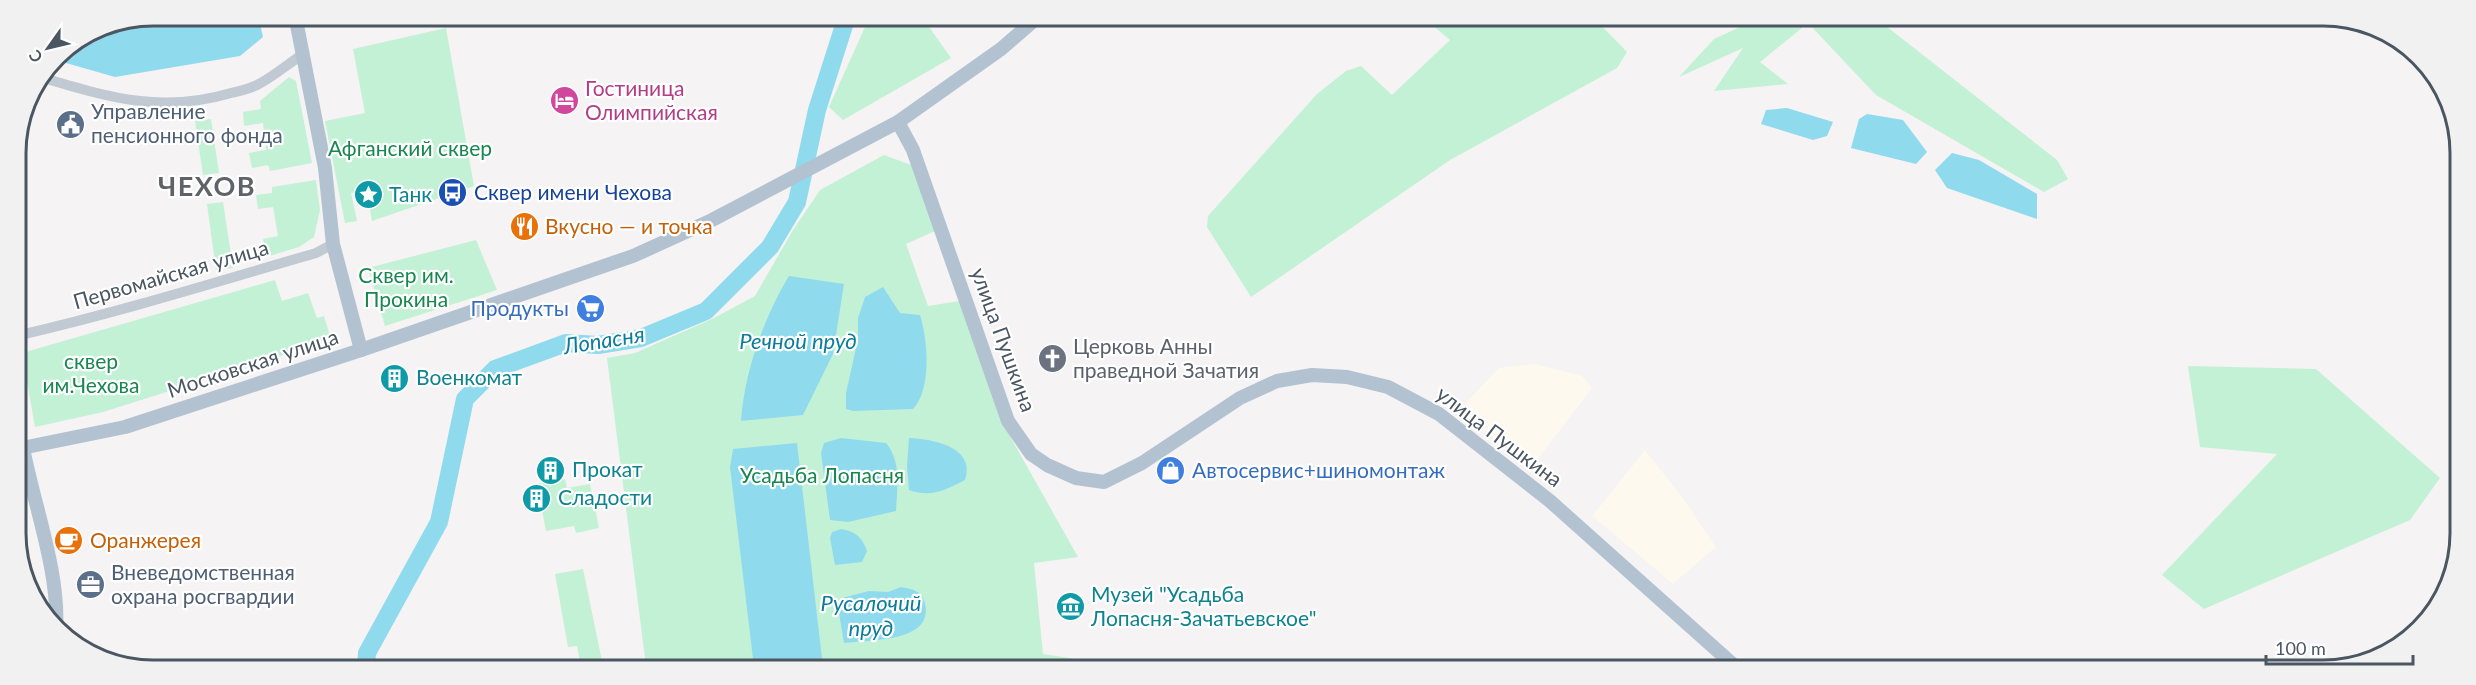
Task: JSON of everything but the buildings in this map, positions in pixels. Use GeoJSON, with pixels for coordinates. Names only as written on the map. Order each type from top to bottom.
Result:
{"type":"FeatureCollection","features":[{"type":"Feature","properties":{"kind":"main road"},"geometry":{"type":"LineString","coordinates":[[297,26],[325,168],[333,244],[361,350]]}},
{"type":"Feature","properties":{"kind":"main road","name":"Московская улица"},"geometry":{"type":"LineString","coordinates":[[26,447],[125,427],[361,350],[621,260],[712,220],[898,122],[1001,49],[1028,26]]}},
{"type":"Feature","properties":{"kind":"main road","name":"улица Пушкина"},"geometry":{"type":"LineString","coordinates":[[898,122],[913,150],[1008,421],[1031,454],[1047,465],[1076,478],[1104,482],[1142,463],[1240,398],[1277,381],[1312,375],[1347,377],[1388,387],[1439,414],[1550,501],[1727,659]]}},
{"type":"Feature","properties":{"kind":"main road"},"geometry":{"type":"LineString","coordinates":[[26,472],[51,571],[57,616]]}},
{"type":"Feature","properties":{"kind":"street"},"geometry":{"type":"LineString","coordinates":[[49,80],[90,92],[150,104],[190,102],[256,86],[303,54]]}},
{"type":"Feature","properties":{"kind":"street","name":"Первомайская улица"},"geometry":{"type":"LineString","coordinates":[[26,334],[85,320],[188,291],[316,253],[333,244]]}},
{"type":"Feature","properties":{"kind":"shaded area"},"geometry":{"type":"Polygon","coordinates":[[[1536,364],[1582,376],[1592,388],[1531,468],[1459,410],[1499,368],[1536,364]]]}},
{"type":"Feature","properties":{"kind":"shaded area"},"geometry":{"type":"Polygon","coordinates":[[[1645,450],[1683,498],[1716,547],[1673,584],[1592,516],[1645,450]]]}},
{"type":"Feature","properties":{"kind":"green space"},"geometry":{"type":"Polygon","coordinates":[[[865,26],[928,26],[951,58],[843,120],[829,107],[865,26]]]}},
{"type":"Feature","properties":{"kind":"green space"},"geometry":{"type":"Polygon","coordinates":[[[1433,26],[1602,26],[1627,52],[1617,68],[1450,160],[1251,297],[1207,227],[1208,216],[1317,94],[1346,71],[1361,66],[1392,95],[1450,40],[1433,26]]]}},
{"type":"Feature","properties":{"kind":"green space"},"geometry":{"type":"Polygon","coordinates":[[[1742,26],[1804,26],[1760,62],[1788,84],[1714,91],[1743,48],[1679,77],[1714,39],[1742,26]]]}},
{"type":"Feature","properties":{"kind":"green space"},"geometry":{"type":"Polygon","coordinates":[[[1811,26],[1886,26],[2057,160],[2068,179],[2044,192],[1876,95],[1811,26]]]}},
{"type":"Feature","properties":{"kind":"green space","name":"Афганский сквер"},"geometry":{"type":"Polygon","coordinates":[[[446,28],[474,186],[372,221],[367,191],[351,193],[357,221],[345,223],[325,121],[365,113],[353,49],[446,28]]]}},
{"type":"Feature","properties":{"kind":"green space"},"geometry":{"type":"Polygon","coordinates":[[[289,77],[296,81],[312,163],[270,171],[268,165],[252,168],[249,153],[266,150],[263,123],[244,126],[243,112],[261,109],[260,101],[289,77]]]}},
{"type":"Feature","properties":{"kind":"green space"},"geometry":{"type":"Polygon","coordinates":[[[211,119],[219,173],[203,175],[195,121],[211,119]]]}},
{"type":"Feature","properties":{"kind":"green space","name":"Усадьба Лопасня"},"geometry":{"type":"Polygon","coordinates":[[[884,155],[911,165],[935,231],[906,244],[928,306],[960,301],[1011,438],[1078,557],[1034,563],[1043,654],[1080,660],[645,660],[607,358],[635,353],[714,318],[755,296],[793,230],[820,190],[884,155]]]}},
{"type":"Feature","properties":{"kind":"green space"},"geometry":{"type":"Polygon","coordinates":[[[316,180],[320,210],[314,237],[299,247],[266,257],[263,239],[278,236],[273,207],[258,209],[256,195],[272,193],[272,187],[316,180]]]}},
{"type":"Feature","properties":{"kind":"green space"},"geometry":{"type":"Polygon","coordinates":[[[223,202],[233,268],[216,270],[207,204],[223,202]]]}},
{"type":"Feature","properties":{"kind":"green space","name":"Сквер им. Прокина"},"geometry":{"type":"Polygon","coordinates":[[[476,240],[497,290],[385,326],[368,268],[476,240]]]}},
{"type":"Feature","properties":{"kind":"green space","name":"сквер им.Чехова"},"geometry":{"type":"Polygon","coordinates":[[[275,280],[282,301],[308,293],[317,318],[324,316],[331,340],[103,412],[35,427],[26,376],[26,352],[275,280]]]}},
{"type":"Feature","properties":{"kind":"green space"},"geometry":{"type":"Polygon","coordinates":[[[2188,366],[2316,369],[2440,478],[2410,520],[2204,609],[2162,575],[2277,454],[2200,447],[2188,366]]]}},
{"type":"Feature","properties":{"kind":"green space"},"geometry":{"type":"Polygon","coordinates":[[[565,479],[567,488],[590,484],[599,528],[576,533],[574,526],[546,531],[537,484],[565,479]]]}},
{"type":"Feature","properties":{"kind":"green space"},"geometry":{"type":"Polygon","coordinates":[[[583,569],[602,660],[580,660],[577,646],[568,647],[555,574],[583,569]]]}},
{"type":"Feature","properties":{"kind":"water"},"geometry":{"type":"Polygon","coordinates":[[[152,26],[260,26],[263,37],[240,56],[115,77],[78,66],[78,50],[89,42],[119,30],[152,26]]]}},
{"type":"Feature","properties":{"kind":"water"},"geometry":{"type":"Polygon","coordinates":[[[1787,108],[1833,122],[1827,136],[1813,140],[1761,124],[1766,110],[1787,108]]]}},
{"type":"Feature","properties":{"kind":"water"},"geometry":{"type":"Polygon","coordinates":[[[1867,114],[1903,120],[1927,152],[1916,164],[1851,148],[1859,119],[1867,114]]]}},
{"type":"Feature","properties":{"kind":"water"},"geometry":{"type":"Polygon","coordinates":[[[1952,153],[1979,160],[2037,194],[2037,219],[1947,188],[1935,170],[1952,153]]]}},
{"type":"Feature","properties":{"kind":"water","name":"Речной пруд"},"geometry":{"type":"Polygon","coordinates":[[[789,276],[844,284],[833,354],[803,415],[741,421],[746,384],[757,346],[771,309],[789,276]]]}},
{"type":"Feature","properties":{"kind":"water"},"geometry":{"type":"Polygon","coordinates":[[[883,287],[900,313],[920,315],[927,364],[923,390],[913,409],[853,411],[846,409],[846,393],[858,339],[858,318],[865,297],[883,287]]]}},
{"type":"Feature","properties":{"kind":"water"},"geometry":{"type":"Polygon","coordinates":[[[841,438],[886,443],[891,450],[896,467],[896,511],[848,522],[830,520],[821,453],[824,443],[841,438]]]}},
{"type":"Feature","properties":{"kind":"water"},"geometry":{"type":"Polygon","coordinates":[[[909,438],[940,443],[958,452],[967,469],[965,480],[944,490],[931,493],[909,490],[907,466],[909,438]]]}},
{"type":"Feature","properties":{"kind":"water"},"geometry":{"type":"Polygon","coordinates":[[[797,443],[822,660],[753,660],[730,467],[733,449],[797,443]]]}},
{"type":"Feature","properties":{"kind":"water"},"geometry":{"type":"Polygon","coordinates":[[[841,529],[854,533],[863,542],[867,551],[862,562],[835,565],[830,538],[832,532],[841,529]]]}},
{"type":"Feature","properties":{"kind":"water","name":"Русалочий пруд"},"geometry":{"type":"Polygon","coordinates":[[[901,587],[916,591],[924,600],[925,616],[920,626],[898,637],[844,643],[839,613],[842,598],[869,591],[888,592],[901,587]]]}},
{"type":"Feature","properties":{"kind":"waterway","name":"Лопасня"},"geometry":{"type":"LineString","coordinates":[[366,660],[367,653],[439,522],[465,399],[495,369],[566,343],[598,345],[641,338],[706,311],[770,247],[797,202],[817,110],[844,26]]}},
{"type":"Feature","properties":{"kind":"place","name":"Гостиница Олимпийская"},"geometry":{"type":"Point","coordinates":[564,101]}},
{"type":"Feature","properties":{"kind":"place","name":"Управление пенсионного фонда"},"geometry":{"type":"Point","coordinates":[70,124]}},
{"type":"Feature","properties":{"kind":"place","name":"Сквер имени Чехова"},"geometry":{"type":"Point","coordinates":[453,193]}},
{"type":"Feature","properties":{"kind":"place","name":"Танк"},"geometry":{"type":"Point","coordinates":[368,195]}},
{"type":"Feature","properties":{"kind":"place","name":"Вкусно — и точка"},"geometry":{"type":"Point","coordinates":[524,227]}},
{"type":"Feature","properties":{"kind":"place","name":"Продукты"},"geometry":{"type":"Point","coordinates":[590,309]}},
{"type":"Feature","properties":{"kind":"place","name":"Церковь Анны праведной Зачатия"},"geometry":{"type":"Point","coordinates":[1052,359]}},
{"type":"Feature","properties":{"kind":"place","name":"Военкомат"},"geometry":{"type":"Point","coordinates":[395,378]}},
{"type":"Feature","properties":{"kind":"place","name":"Прокат"},"geometry":{"type":"Point","coordinates":[551,470]}},
{"type":"Feature","properties":{"kind":"place","name":"Автосервис+шиномонтаж"},"geometry":{"type":"Point","coordinates":[1171,471]}},
{"type":"Feature","properties":{"kind":"place","name":"Сладости"},"geometry":{"type":"Point","coordinates":[537,498]}},
{"type":"Feature","properties":{"kind":"place","name":"Оранжерея"},"geometry":{"type":"Point","coordinates":[69,541]}},
{"type":"Feature","properties":{"kind":"place","name":"Вневедомственная охрана росгвардии"},"geometry":{"type":"Point","coordinates":[90,585]}},
{"type":"Feature","properties":{"kind":"place","name":"Музей \"Усадьба Лопасня-Зачатьевское\""},"geometry":{"type":"Point","coordinates":[1070,607]}},
{"type":"Feature","properties":{"kind":"district","name":"ЧЕХОВ"},"geometry":{"type":"Point","coordinates":[207,187]}}]}
